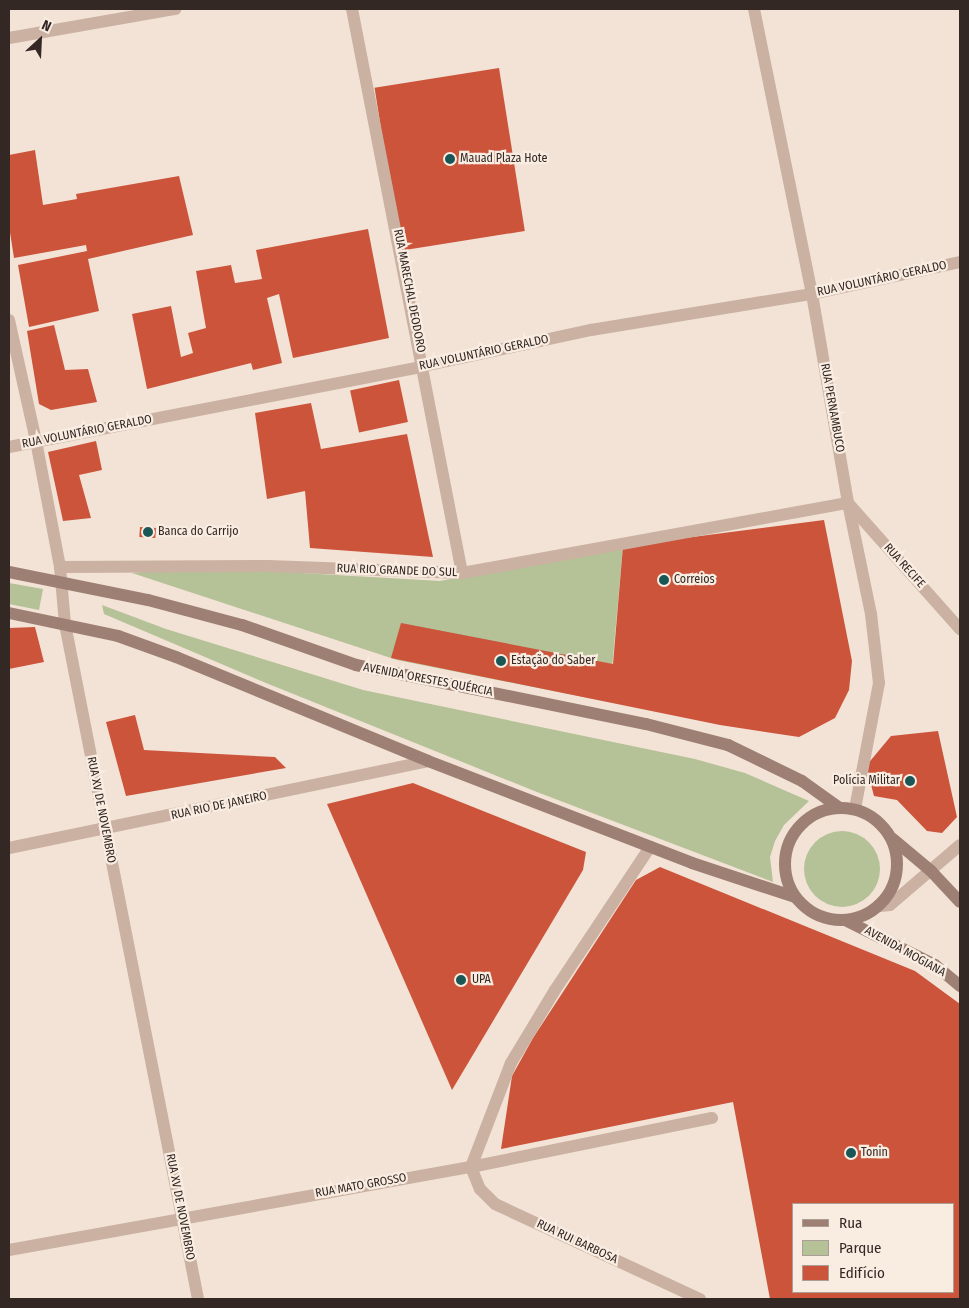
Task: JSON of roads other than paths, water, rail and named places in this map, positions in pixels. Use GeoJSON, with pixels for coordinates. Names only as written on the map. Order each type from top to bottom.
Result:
{"type":"FeatureCollection","features":[{"type":"Feature","properties":{"kind":"main road","name":"AVENIDA ORESTES QUÉRCIA"},"geometry":{"type":"LineString","coordinates":[[9,572],[148,600],[242,625],[356,665],[646,724],[728,745],[802,781],[838,807]]}},
{"type":"Feature","properties":{"kind":"main road"},"geometry":{"type":"LineString","coordinates":[[9,613],[118,636],[176,657],[428,761],[650,847],[795,897],[818,915],[847,921],[864,916],[880,906],[891,892],[898,874],[898,856],[892,839]]}},
{"type":"Feature","properties":{"kind":"main road"},"geometry":{"type":"LineString","coordinates":[[795,897],[784,864],[794,832],[806,819],[821,811],[838,807],[855,809],[870,815],[892,839],[931,871],[960,902]]}},
{"type":"Feature","properties":{"kind":"main road","name":"AVENIDA MOGIANA"},"geometry":{"type":"LineString","coordinates":[[847,921],[935,966],[960,986]]}},
{"type":"Feature","properties":{"kind":"street"},"geometry":{"type":"LineString","coordinates":[[9,38],[176,9]]}},
{"type":"Feature","properties":{"kind":"street","name":"RUA MARECHAL DEODORO"},"geometry":{"type":"LineString","coordinates":[[352,9],[424,366],[462,573]]}},
{"type":"Feature","properties":{"kind":"street","name":"RUA PERNAMBUCO"},"geometry":{"type":"LineString","coordinates":[[754,9],[812,294],[848,503],[871,614],[879,683],[855,809]]}},
{"type":"Feature","properties":{"kind":"street","name":"RUA VOLUNTÁRIO GERALDO"},"geometry":{"type":"LineString","coordinates":[[9,447],[424,366],[591,330],[812,294],[960,262]]}},
{"type":"Feature","properties":{"kind":"street","name":"RUA XV DE NOVEMBRO"},"geometry":{"type":"LineString","coordinates":[[9,320],[36,442],[60,567],[65,624],[198,1299]]}},
{"type":"Feature","properties":{"kind":"street","name":"RUA RIO GRANDE DO SUL"},"geometry":{"type":"LineString","coordinates":[[60,567],[268,566],[462,573],[848,503]]}},
{"type":"Feature","properties":{"kind":"street","name":"RUA RECIFE"},"geometry":{"type":"LineString","coordinates":[[848,503],[960,629]]}},
{"type":"Feature","properties":{"kind":"street","name":"RUA RIO DE JANEIRO"},"geometry":{"type":"LineString","coordinates":[[9,848],[105,830],[428,761]]}},
{"type":"Feature","properties":{"kind":"street"},"geometry":{"type":"LineString","coordinates":[[880,906],[890,905],[960,845]]}},
{"type":"Feature","properties":{"kind":"street"},"geometry":{"type":"LineString","coordinates":[[471,1168],[511,1063],[555,990],[650,847]]}},
{"type":"Feature","properties":{"kind":"street","name":"RUA MATO GROSSO"},"geometry":{"type":"LineString","coordinates":[[9,1250],[182,1216],[471,1168],[712,1118]]}},
{"type":"Feature","properties":{"kind":"street","name":"RUA RUI BARBOSA"},"geometry":{"type":"LineString","coordinates":[[471,1168],[480,1189],[496,1204],[700,1299]]}},
{"type":"Feature","properties":{"kind":"place","name":"Mauad Plaza Hote"},"geometry":{"type":"Point","coordinates":[450,159]}},
{"type":"Feature","properties":{"kind":"place","name":"Banca do Carrijo"},"geometry":{"type":"Point","coordinates":[148,532]}},
{"type":"Feature","properties":{"kind":"place","name":"Correios"},"geometry":{"type":"Point","coordinates":[664,580]}},
{"type":"Feature","properties":{"kind":"place","name":"Estação do Saber"},"geometry":{"type":"Point","coordinates":[501,661]}},
{"type":"Feature","properties":{"kind":"place","name":"Polícia Militar"},"geometry":{"type":"Point","coordinates":[910,781]}},
{"type":"Feature","properties":{"kind":"place","name":"UPA"},"geometry":{"type":"Point","coordinates":[461,980]}},
{"type":"Feature","properties":{"kind":"place","name":"Tonin"},"geometry":{"type":"Point","coordinates":[851,1153]}}]}
